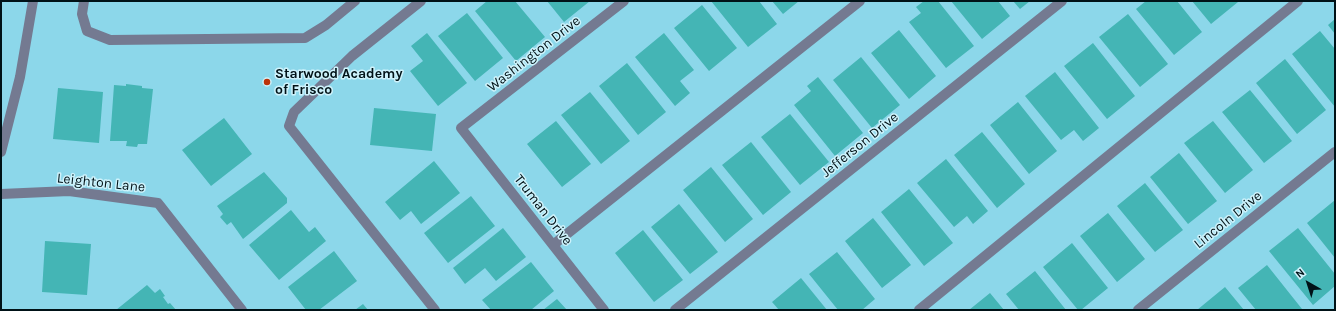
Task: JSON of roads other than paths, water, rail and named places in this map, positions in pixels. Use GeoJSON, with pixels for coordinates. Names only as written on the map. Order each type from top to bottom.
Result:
{"type":"FeatureCollection","features":[{"type":"Feature","properties":{"kind":"street"},"geometry":{"type":"LineString","coordinates":[[1,152],[20,76],[33,1]]}},
{"type":"Feature","properties":{"kind":"street"},"geometry":{"type":"LineString","coordinates":[[84,1],[82,14],[87,31],[110,40],[118,40],[305,38],[326,25],[355,1]]}},
{"type":"Feature","properties":{"kind":"street"},"geometry":{"type":"LineString","coordinates":[[421,1],[352,56],[294,112],[290,126],[435,310]]}},
{"type":"Feature","properties":{"kind":"street","name":"Washington Drive"},"geometry":{"type":"LineString","coordinates":[[461,128],[624,1]]}},
{"type":"Feature","properties":{"kind":"street"},"geometry":{"type":"LineString","coordinates":[[553,245],[860,1]]}},
{"type":"Feature","properties":{"kind":"street","name":"Jefferson Drive"},"geometry":{"type":"LineString","coordinates":[[675,310],[1062,1]]}},
{"type":"Feature","properties":{"kind":"street"},"geometry":{"type":"LineString","coordinates":[[919,310],[1298,1]]}},
{"type":"Feature","properties":{"kind":"street","name":"Truman Drive"},"geometry":{"type":"LineString","coordinates":[[461,128],[604,310]]}},
{"type":"Feature","properties":{"kind":"street","name":"Lincoln Drive"},"geometry":{"type":"LineString","coordinates":[[1138,310],[1335,152]]}},
{"type":"Feature","properties":{"kind":"street","name":"Leighton Lane"},"geometry":{"type":"LineString","coordinates":[[1,194],[69,191],[158,203],[242,310]]}},
{"type":"Feature","properties":{"kind":"place","name":"Starwood Academy of Frisco"},"geometry":{"type":"Point","coordinates":[267,82]}}]}
